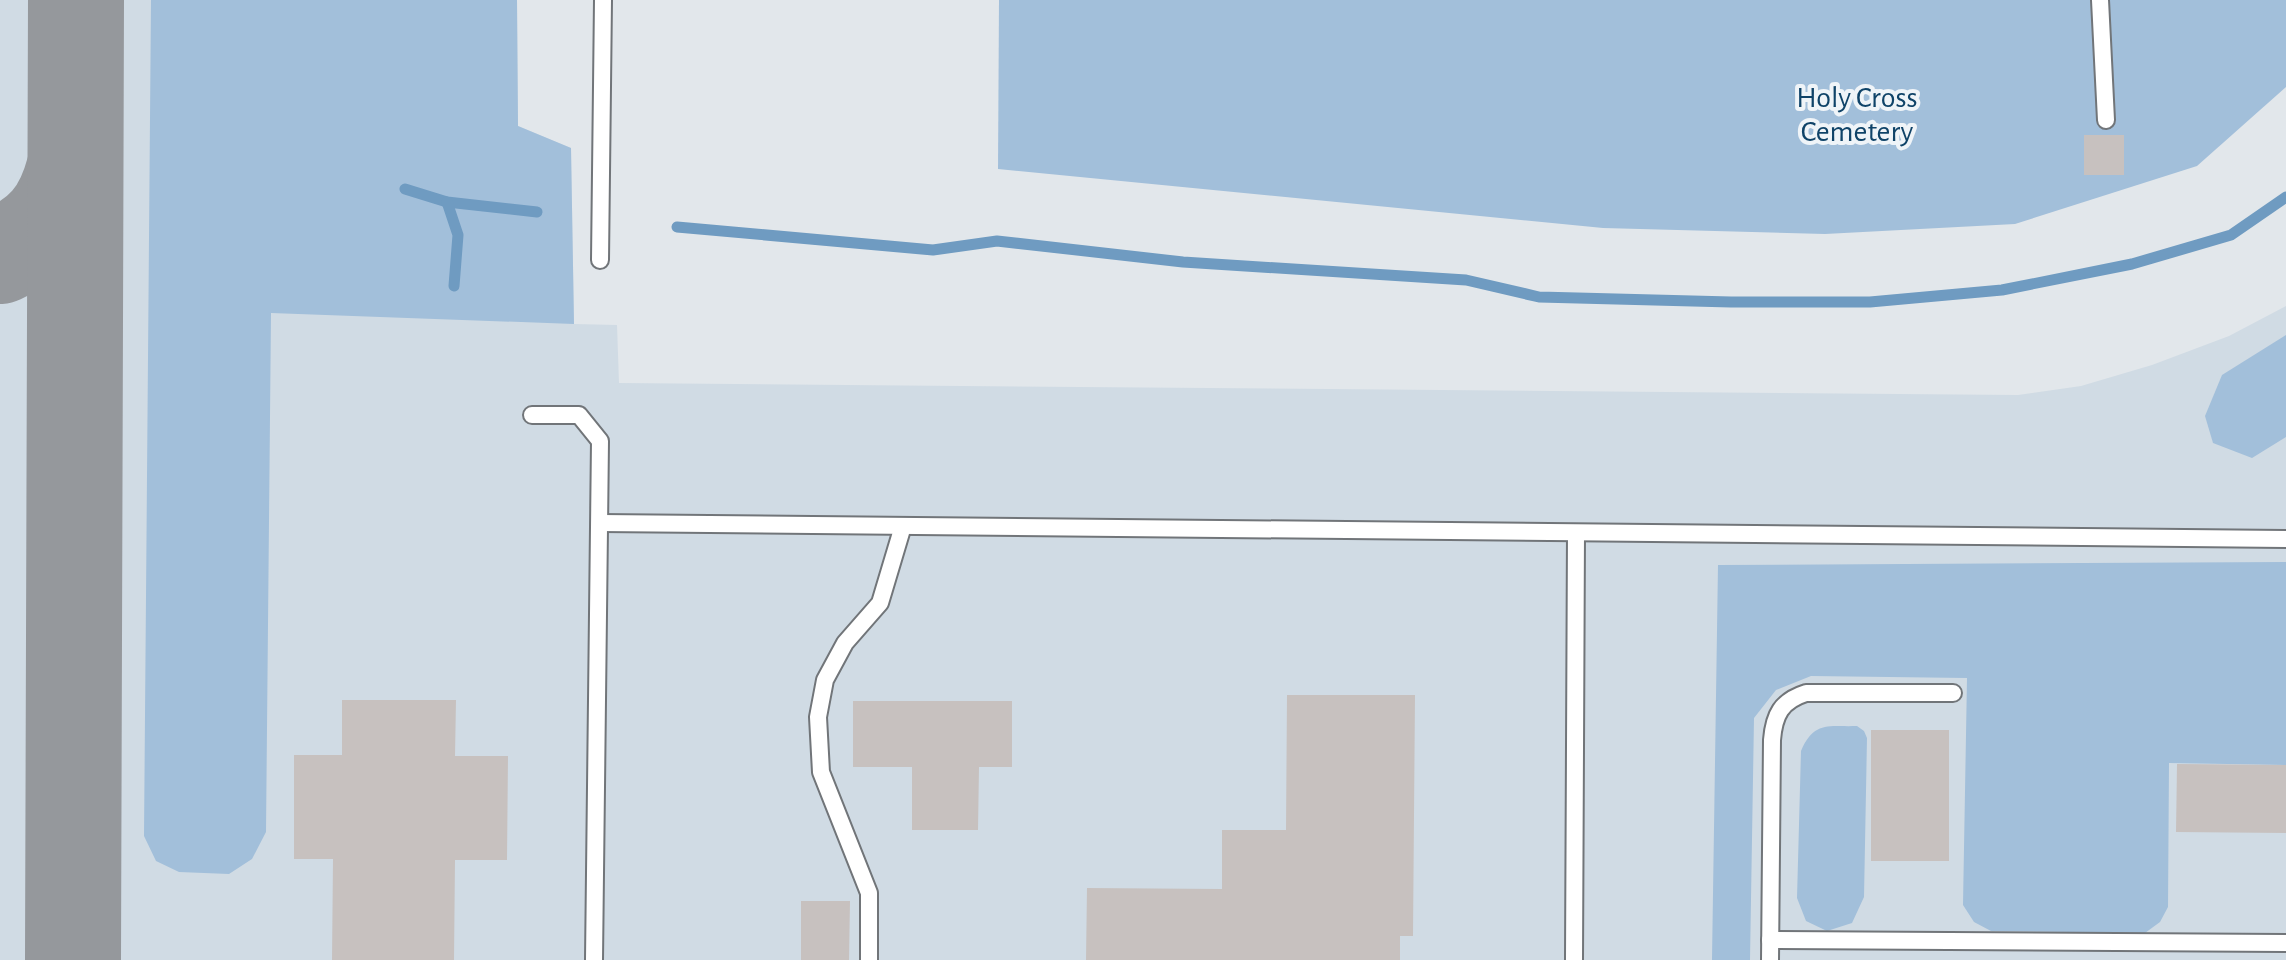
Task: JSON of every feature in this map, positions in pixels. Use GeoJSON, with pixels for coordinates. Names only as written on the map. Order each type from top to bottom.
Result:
{"type":"FeatureCollection","features":[{"type":"Feature","properties":{"kind":"lane"},"geometry":{"type":"LineString","coordinates":[[600,260],[603,0]]}},
{"type":"Feature","properties":{"kind":"lane"},"geometry":{"type":"LineString","coordinates":[[2100,0],[2106,120]]}},
{"type":"Feature","properties":{"kind":"lane"},"geometry":{"type":"LineString","coordinates":[[532,415],[579,415],[600,441],[594,960]]}},
{"type":"Feature","properties":{"kind":"lane"},"geometry":{"type":"LineString","coordinates":[[600,523],[2286,539]]}},
{"type":"Feature","properties":{"kind":"lane"},"geometry":{"type":"LineString","coordinates":[[869,960],[869,893],[821,772],[818,717],[825,680],[845,643],[880,603],[903,526]]}},
{"type":"Feature","properties":{"kind":"lane"},"geometry":{"type":"LineString","coordinates":[[1574,960],[1576,533]]}},
{"type":"Feature","properties":{"kind":"lane"},"geometry":{"type":"LineString","coordinates":[[1770,960],[1772,740],[1773,721],[1780,708],[1793,697],[1806,693],[1953,693]]}},
{"type":"Feature","properties":{"kind":"lane"},"geometry":{"type":"LineString","coordinates":[[1770,940],[2286,943]]}},
{"type":"Feature","properties":{"kind":"shaded area"},"geometry":{"type":"Polygon","coordinates":[[[0,0],[517,0],[518,126],[571,148],[574,324],[617,325],[619,383],[2018,395],[2081,386],[2152,365],[2229,336],[2286,306],[2286,960],[0,960],[0,0]]]}},
{"type":"Feature","properties":{"kind":"green space"},"geometry":{"type":"Polygon","coordinates":[[[151,0],[517,0],[518,126],[571,148],[574,324],[271,313],[266,832],[252,859],[229,874],[179,872],[156,861],[144,836],[151,0]]]}},
{"type":"Feature","properties":{"kind":"green space","name":"Holy Cross Cemetery"},"geometry":{"type":"Polygon","coordinates":[[[999,0],[2286,0],[2286,87],[2197,166],[2015,224],[1825,234],[1603,228],[998,169],[999,0]]]}},
{"type":"Feature","properties":{"kind":"green space"},"geometry":{"type":"Polygon","coordinates":[[[2286,335],[2286,437],[2252,458],[2213,443],[2205,416],[2222,375],[2286,335]]]}},
{"type":"Feature","properties":{"kind":"green space"},"geometry":{"type":"Polygon","coordinates":[[[2286,562],[2286,765],[2169,763],[2168,907],[2160,922],[2145,933],[1991,931],[1974,922],[1963,905],[1967,678],[1811,676],[1776,690],[1754,718],[1750,960],[1712,960],[1718,565],[2286,562]]]}},
{"type":"Feature","properties":{"kind":"green space"},"geometry":{"type":"Polygon","coordinates":[[[1830,726],[1857,726],[1867,738],[1864,897],[1852,923],[1827,931],[1806,921],[1797,898],[1801,751],[1817,730],[1830,726]]]}},
{"type":"Feature","properties":{"kind":"building"},"geometry":{"type":"Polygon","coordinates":[[[2084,135],[2124,135],[2124,175],[2084,175],[2084,135]]]}},
{"type":"Feature","properties":{"kind":"building"},"geometry":{"type":"Polygon","coordinates":[[[1287,695],[1415,695],[1413,936],[1400,936],[1400,960],[1086,960],[1087,888],[1222,889],[1222,830],[1286,830],[1287,695]]]}},
{"type":"Feature","properties":{"kind":"building"},"geometry":{"type":"Polygon","coordinates":[[[342,700],[456,700],[455,756],[508,756],[507,860],[455,860],[454,960],[332,960],[333,859],[294,859],[294,755],[342,755],[342,700]]]}},
{"type":"Feature","properties":{"kind":"building"},"geometry":{"type":"Polygon","coordinates":[[[853,701],[1012,701],[1012,767],[979,767],[978,830],[912,830],[912,767],[853,767],[853,701]]]}},
{"type":"Feature","properties":{"kind":"building"},"geometry":{"type":"Polygon","coordinates":[[[1871,730],[1949,730],[1949,861],[1871,861],[1871,730]]]}},
{"type":"Feature","properties":{"kind":"building"},"geometry":{"type":"Polygon","coordinates":[[[2177,764],[2286,765],[2286,833],[2176,832],[2177,764]]]}},
{"type":"Feature","properties":{"kind":"building"},"geometry":{"type":"Polygon","coordinates":[[[801,901],[850,901],[849,960],[801,960],[801,901]]]}},
{"type":"Feature","properties":{"kind":"waterway"},"geometry":{"type":"LineString","coordinates":[[405,189],[447,202],[537,212]]}},
{"type":"Feature","properties":{"kind":"waterway"},"geometry":{"type":"LineString","coordinates":[[677,227],[933,250],[997,241],[1183,262],[1466,280],[1539,297],[1870,302],[2002,290],[2132,264],[2231,235],[2286,197]]}},
{"type":"Feature","properties":{"kind":"waterway"},"geometry":{"type":"LineString","coordinates":[[447,202],[458,235],[454,286]]}},
{"type":"Feature","properties":{"kind":"taxiway"},"geometry":{"type":"LineString","coordinates":[[73,960],[76,0]]}},
{"type":"Feature","properties":{"kind":"taxiway"},"geometry":{"type":"LineString","coordinates":[[0,256],[28,240],[48,222],[63,200],[74,170]]}}]}
